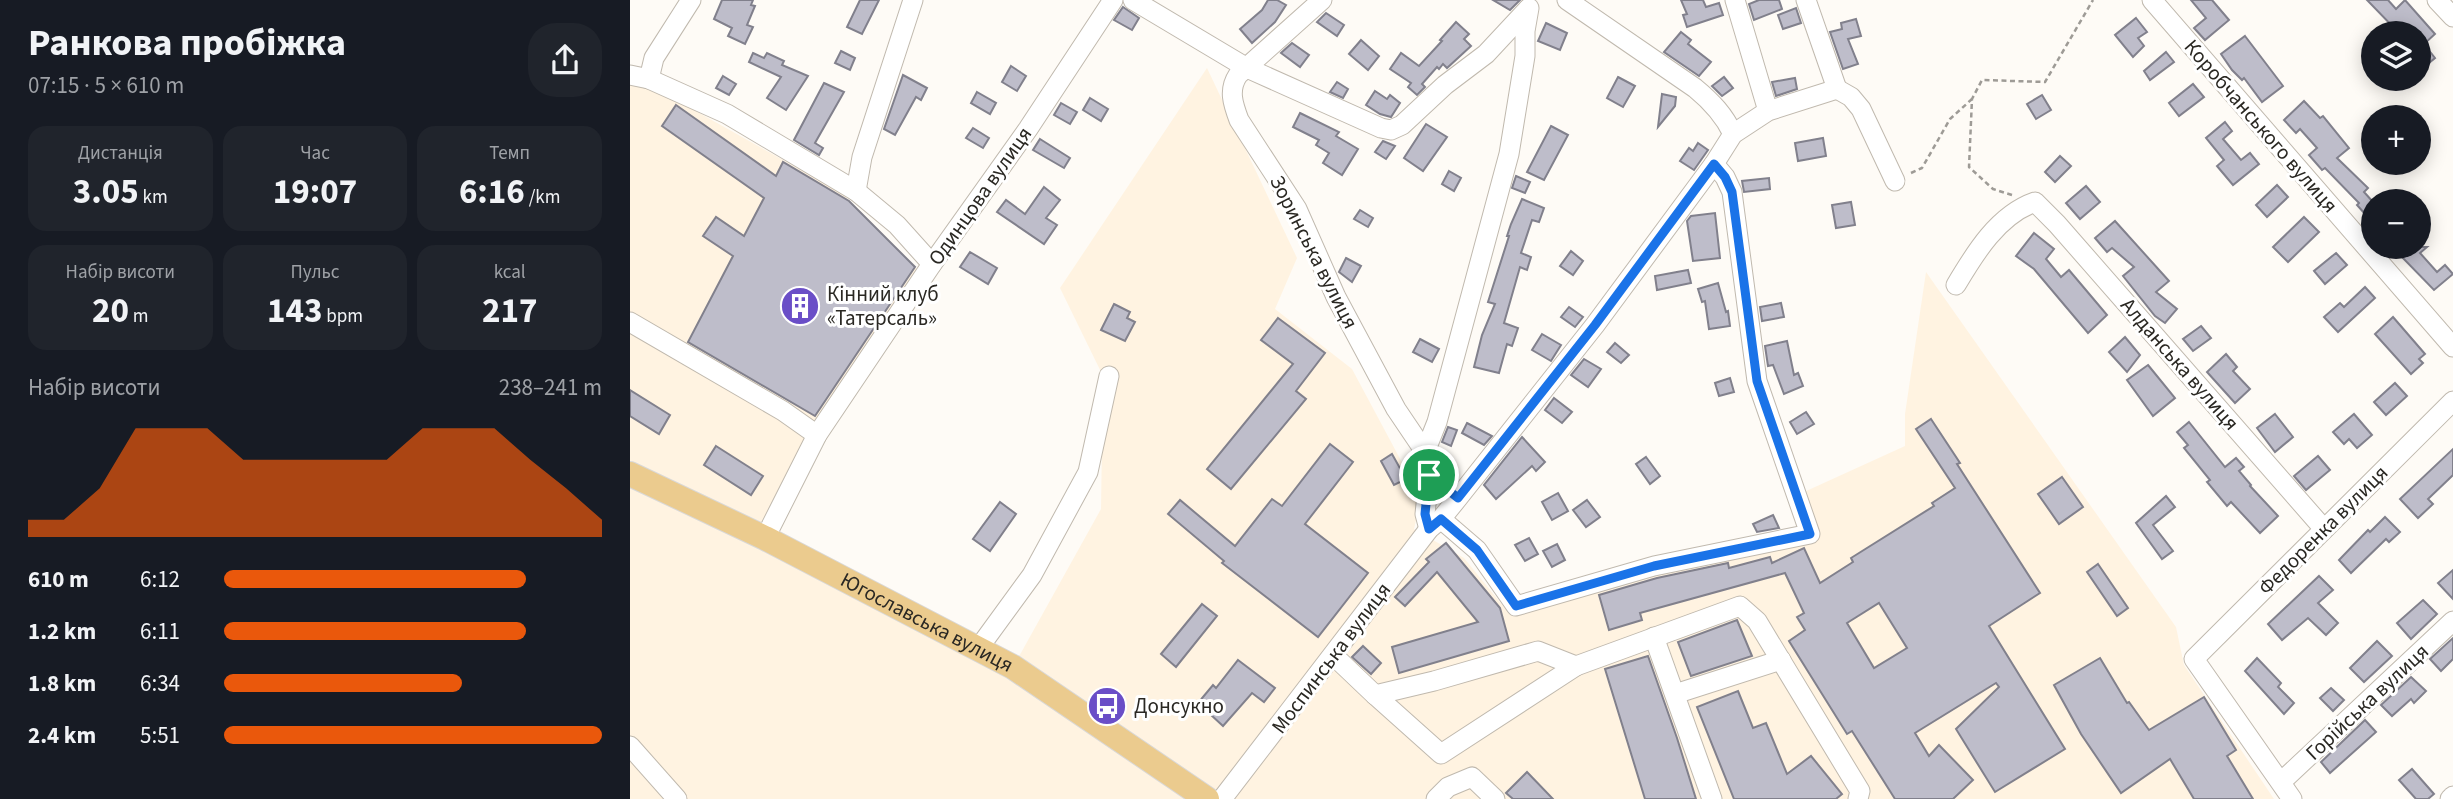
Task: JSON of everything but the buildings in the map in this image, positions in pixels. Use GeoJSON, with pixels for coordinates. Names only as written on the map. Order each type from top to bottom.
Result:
{"type":"FeatureCollection","features":[{"type":"Feature","properties":{"kind":"main road","name":"Югославська вулиця"},"geometry":{"type":"LineString","coordinates":[[630,474],[765,538],[1013,667],[1207,799]]}},
{"type":"Feature","properties":{"kind":"street"},"geometry":{"type":"LineString","coordinates":[[691,0],[639,77],[727,114],[856,191],[897,225],[932,264]]}},
{"type":"Feature","properties":{"kind":"street"},"geometry":{"type":"LineString","coordinates":[[856,191],[862,157],[913,0]]}},
{"type":"Feature","properties":{"kind":"street","name":"Одинцова вулиця"},"geometry":{"type":"LineString","coordinates":[[765,538],[817,435],[932,264],[1028,130],[1113,0]]}},
{"type":"Feature","properties":{"kind":"street"},"geometry":{"type":"LineString","coordinates":[[1133,0],[1247,68],[1381,128],[1391,130],[1402,125],[1445,85],[1486,54],[1531,5]]}},
{"type":"Feature","properties":{"kind":"street","name":"Зоринська вулиця"},"geometry":{"type":"LineString","coordinates":[[1322,0],[1238,75],[1231,92],[1239,120],[1297,209],[1336,297],[1396,409],[1425,452],[1429,475],[1425,514],[1435,524]]}},
{"type":"Feature","properties":{"kind":"street"},"geometry":{"type":"LineString","coordinates":[[1567,0],[1695,88],[1714,104],[1733,134]]}},
{"type":"Feature","properties":{"kind":"street"},"geometry":{"type":"LineString","coordinates":[[1735,0],[1768,111]]}},
{"type":"Feature","properties":{"kind":"street"},"geometry":{"type":"LineString","coordinates":[[1806,0],[1837,89],[1851,97],[1861,109],[1895,181]]}},
{"type":"Feature","properties":{"kind":"street","name":"Коробчанського вулиця"},"geometry":{"type":"LineString","coordinates":[[2152,0],[2453,347]]}},
{"type":"Feature","properties":{"kind":"street"},"geometry":{"type":"LineString","coordinates":[[2437,0],[2453,17]]}},
{"type":"Feature","properties":{"kind":"street"},"geometry":{"type":"LineString","coordinates":[[1425,452],[1437,422],[1509,154],[1525,56],[1525,31],[1531,5]]}},
{"type":"Feature","properties":{"kind":"street"},"geometry":{"type":"LineString","coordinates":[[1486,54],[1508,53],[1525,56]]}},
{"type":"Feature","properties":{"kind":"street","name":"Моспинська вулиця"},"geometry":{"type":"LineString","coordinates":[[1222,799],[1435,524],[1595,325],[1714,164],[1733,134],[1768,111],[1837,89]]}},
{"type":"Feature","properties":{"kind":"street"},"geometry":{"type":"LineString","coordinates":[[1435,524],[1477,550],[1516,606],[1654,566],[1810,534],[1757,381],[1732,192],[1725,177],[1714,164]]}},
{"type":"Feature","properties":{"kind":"street"},"geometry":{"type":"LineString","coordinates":[[1955,285],[1976,252],[2004,221],[2018,208],[2035,202]]}},
{"type":"Feature","properties":{"kind":"street","name":"Алданська вулиця"},"geometry":{"type":"LineString","coordinates":[[2035,202],[2324,529]]}},
{"type":"Feature","properties":{"kind":"street"},"geometry":{"type":"LineString","coordinates":[[630,323],[783,411],[817,435]]}},
{"type":"Feature","properties":{"kind":"street"},"geometry":{"type":"LineString","coordinates":[[978,649],[1032,575],[1088,472],[1110,376]]}},
{"type":"Feature","properties":{"kind":"street","name":"Федоренка вулиця"},"geometry":{"type":"LineString","coordinates":[[2286,791],[2194,659],[2453,401]]}},
{"type":"Feature","properties":{"kind":"street"},"geometry":{"type":"LineString","coordinates":[[1429,475],[1458,498]]}},
{"type":"Feature","properties":{"kind":"street"},"geometry":{"type":"LineString","coordinates":[[1333,655],[1441,754],[1576,666],[1740,606],[1757,621],[1781,660],[1860,791],[1858,799]]}},
{"type":"Feature","properties":{"kind":"street","name":"Горійська вулиця"},"geometry":{"type":"LineString","coordinates":[[2286,791],[2453,621]]}},
{"type":"Feature","properties":{"kind":"street"},"geometry":{"type":"LineString","coordinates":[[1654,637],[1712,799]]}},
{"type":"Feature","properties":{"kind":"street"},"geometry":{"type":"LineString","coordinates":[[1375,695],[1538,651],[1576,666]]}},
{"type":"Feature","properties":{"kind":"street"},"geometry":{"type":"LineString","coordinates":[[1675,694],[1781,660]]}},
{"type":"Feature","properties":{"kind":"street"},"geometry":{"type":"LineString","coordinates":[[630,746],[677,799]]}},
{"type":"Feature","properties":{"kind":"street"},"geometry":{"type":"LineString","coordinates":[[1436,799],[1448,788],[1472,777],[1495,799]]}},
{"type":"Feature","properties":{"kind":"path"},"geometry":{"type":"LineString","coordinates":[[1895,181],[1922,168],[1951,119],[1972,99],[1982,80],[2045,82],[2093,0]]}},
{"type":"Feature","properties":{"kind":"path"},"geometry":{"type":"LineString","coordinates":[[1972,99],[1969,167],[1993,189],[2035,202]]}},
{"type":"Feature","properties":{"kind":"shaded area"},"geometry":{"type":"Polygon","coordinates":[[[1207,68],[1297,258],[1275,309],[1352,369],[1421,498],[1414,529],[1464,558],[1508,612],[1725,556],[1819,537],[1804,492],[1905,446],[1905,414],[1926,272],[2176,627],[2184,665],[2274,799],[1221,799],[1017,660],[1101,509],[1103,376],[1060,288],[1207,68]]]}},
{"type":"Feature","properties":{"kind":"shaded area"},"geometry":{"type":"Polygon","coordinates":[[[630,85],[658,90],[842,193],[917,269],[812,425],[760,527],[630,466],[630,85]]]}},
{"type":"Feature","properties":{"kind":"shaded area"},"geometry":{"type":"Polygon","coordinates":[[[630,482],[1009,673],[1194,799],[630,799],[630,482]]]}},
{"type":"Feature","properties":{"kind":"place","name":"Кінний клуб «Татерсаль»"},"geometry":{"type":"Point","coordinates":[800,306]}},
{"type":"Feature","properties":{"kind":"place","name":"Донсукно"},"geometry":{"type":"Point","coordinates":[1107,706]}},
{"type":"Feature","properties":{"kind":"route"},"geometry":{"type":"LineString","coordinates":[[1714,164],[1725,177],[1732,192],[1757,381],[1810,534],[1654,566],[1516,606],[1477,550],[1441,519],[1429,529],[1425,514],[1429,475],[1458,498],[1595,325],[1714,164]]}}]}
